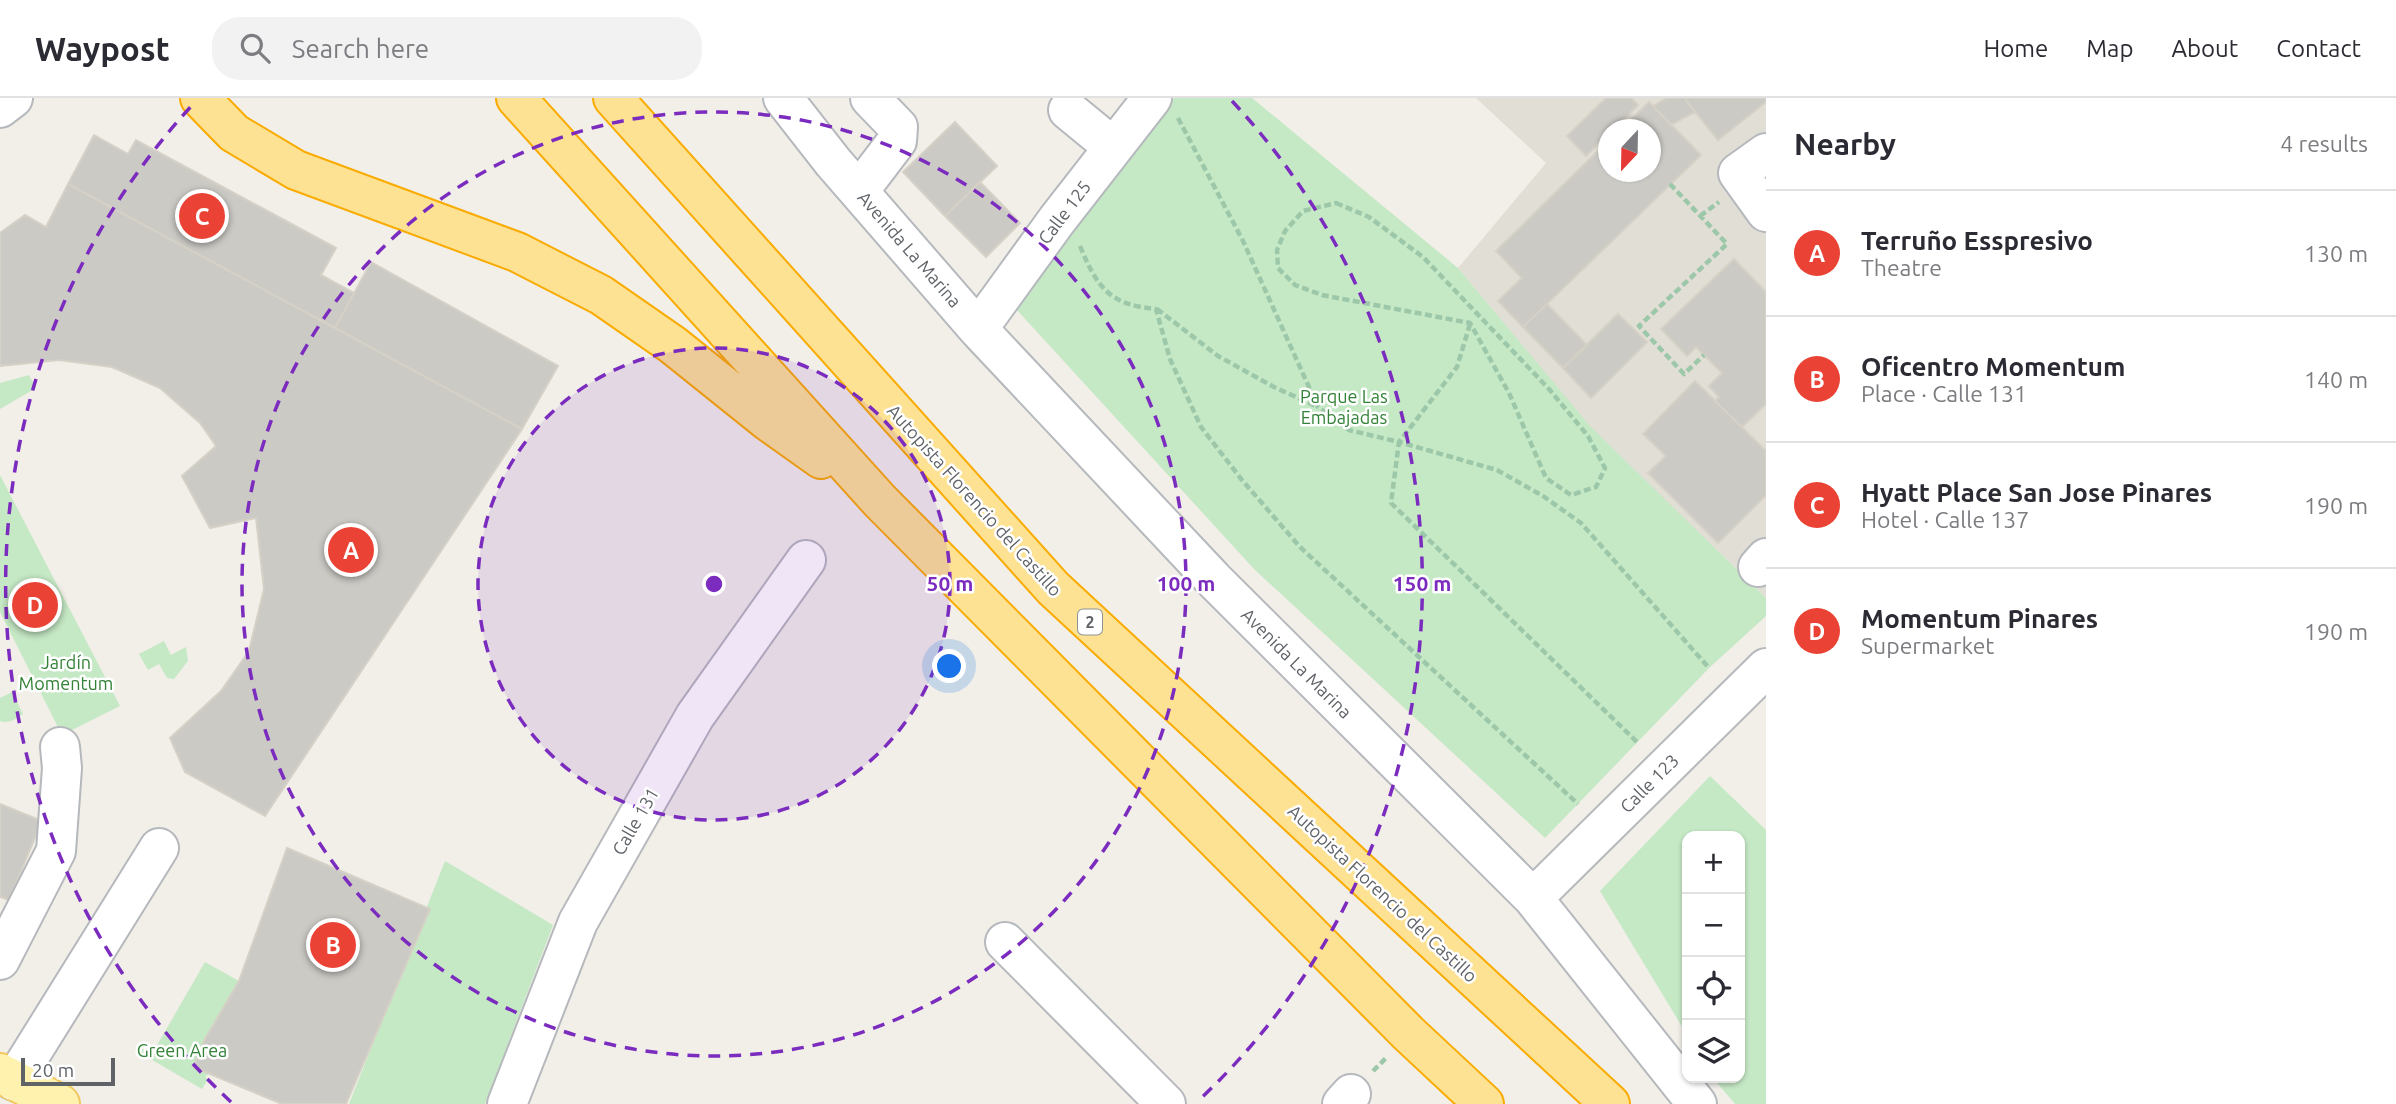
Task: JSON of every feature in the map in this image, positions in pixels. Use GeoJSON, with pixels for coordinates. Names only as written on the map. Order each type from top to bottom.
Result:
{"type":"FeatureCollection","features":[{"type":"Feature","properties":{"kind":"highway"},"geometry":{"type":"LineString","coordinates":[[200,98],[234,133],[296,170],[517,252],[601,295],[673,345],[769,422],[880,501]]}},
{"type":"Feature","properties":{"kind":"highway"},"geometry":{"type":"LineString","coordinates":[[516,98],[880,501],[1409,1034],[1484,1104]]}},
{"type":"Feature","properties":{"kind":"highway","name":"Autopista Florencio del Castillo"},"geometry":{"type":"LineString","coordinates":[[612,98],[1053,587],[1610,1104]]}},
{"type":"Feature","properties":{"kind":"main road"},"geometry":{"type":"LineString","coordinates":[[7,1077],[60,1104]]}},
{"type":"Feature","properties":{"kind":"street"},"geometry":{"type":"LineString","coordinates":[[0,108],[13,98]]}},
{"type":"Feature","properties":{"kind":"street","name":"Avenida La Marina"},"geometry":{"type":"LineString","coordinates":[[783,98],[834,162],[978,329],[1213,579],[1533,898],[1697,1104]]}},
{"type":"Feature","properties":{"kind":"street"},"geometry":{"type":"LineString","coordinates":[[859,191],[897,141],[898,127],[870,98]]}},
{"type":"Feature","properties":{"kind":"street"},"geometry":{"type":"LineString","coordinates":[[1066,102],[1113,147]]}},
{"type":"Feature","properties":{"kind":"street","name":"Calle 125"},"geometry":{"type":"LineString","coordinates":[[978,329],[1113,147],[1164,106]]}},
{"type":"Feature","properties":{"kind":"street"},"geometry":{"type":"LineString","coordinates":[[1766,153],[1738,173],[1766,212]]}},
{"type":"Feature","properties":{"kind":"street","name":"Calle 131"},"geometry":{"type":"LineString","coordinates":[[507,1104],[578,922],[695,716],[806,560]]}},
{"type":"Feature","properties":{"kind":"street","name":"Calle 123"},"geometry":{"type":"LineString","coordinates":[[1533,898],[1766,668]]}},
{"type":"Feature","properties":{"kind":"street"},"geometry":{"type":"LineString","coordinates":[[0,960],[15,909],[56,852],[61,747]]}},
{"type":"Feature","properties":{"kind":"street"},"geometry":{"type":"LineString","coordinates":[[7,1077],[159,848]]}},
{"type":"Feature","properties":{"kind":"street"},"geometry":{"type":"LineString","coordinates":[[1005,942],[1166,1104]]}},
{"type":"Feature","properties":{"kind":"path"},"geometry":{"type":"LineString","coordinates":[[1164,106],[1243,241],[1318,407]]}},
{"type":"Feature","properties":{"kind":"path"},"geometry":{"type":"LineString","coordinates":[[1671,184],[1727,244],[1639,326],[1684,374],[1704,355]]}},
{"type":"Feature","properties":{"kind":"path"},"geometry":{"type":"LineString","coordinates":[[1336,203],[1368,217],[1423,257],[1549,389],[1588,436],[1605,468],[1595,487],[1571,495],[1546,478],[1509,393],[1470,323],[1322,295],[1295,285],[1278,268],[1277,250],[1285,231],[1303,211],[1336,203]]}},
{"type":"Feature","properties":{"kind":"path"},"geometry":{"type":"LineString","coordinates":[[1079,243],[1092,274],[1111,296],[1134,307],[1156,309],[1218,356],[1274,387],[1318,407],[1349,430],[1497,470],[1543,496],[1581,523],[1709,668]]}},
{"type":"Feature","properties":{"kind":"path"},"geometry":{"type":"LineString","coordinates":[[1156,309],[1170,359],[1201,427],[1242,480],[1300,547],[1578,805]]}},
{"type":"Feature","properties":{"kind":"path"},"geometry":{"type":"LineString","coordinates":[[1470,323],[1457,367],[1399,442],[1391,503],[1637,742]]}},
{"type":"Feature","properties":{"kind":"path"},"geometry":{"type":"LineString","coordinates":[[1346,1099],[1409,1034]]}},
{"type":"Feature","properties":{"kind":"shaded area"},"geometry":{"type":"Polygon","coordinates":[[[1476,98],[1766,98],[1766,598],[1589,426],[1458,268],[1546,163],[1476,98]]]}},
{"type":"Feature","properties":{"kind":"green space","name":"Parque Las Embajadas"},"geometry":{"type":"Polygon","coordinates":[[[1174,98],[1252,98],[1458,268],[1590,426],[1766,598],[1766,616],[1709,668],[1545,838],[1255,570],[1016,309],[1174,98]]]}},
{"type":"Feature","properties":{"kind":"green space"},"geometry":{"type":"Polygon","coordinates":[[[29,375],[36,388],[0,409],[0,383],[29,375]]]}},
{"type":"Feature","properties":{"kind":"green space","name":"Jardín Momentum"},"geometry":{"type":"Polygon","coordinates":[[[0,475],[120,706],[62,735],[0,612],[0,475]]]}},
{"type":"Feature","properties":{"kind":"green space"},"geometry":{"type":"Polygon","coordinates":[[[164,641],[171,655],[186,647],[188,661],[174,679],[167,678],[159,664],[148,670],[139,654],[164,641]]]}},
{"type":"Feature","properties":{"kind":"green space"},"geometry":{"type":"Polygon","coordinates":[[[12,692],[23,714],[10,721],[0,721],[0,698],[12,692]]]}},
{"type":"Feature","properties":{"kind":"green space"},"geometry":{"type":"Polygon","coordinates":[[[1710,776],[1766,830],[1766,1104],[1735,1104],[1717,1083],[1745,1083],[1745,831],[1682,831],[1682,1027],[1600,891],[1710,776]]]}},
{"type":"Feature","properties":{"kind":"green space"},"geometry":{"type":"Polygon","coordinates":[[[445,861],[553,925],[485,1104],[349,1104],[445,861]]]}},
{"type":"Feature","properties":{"kind":"green space","name":"Green Area"},"geometry":{"type":"Polygon","coordinates":[[[205,962],[239,981],[205,1039],[212,1071],[205,1077],[208,1079],[202,1089],[135,1050],[137,1046],[152,1054],[205,962]]]}},
{"type":"Feature","properties":{"kind":"building"},"geometry":{"type":"Polygon","coordinates":[[[1606,98],[1631,98],[1638,105],[1624,119],[1598,119],[1598,144],[1586,156],[1567,136],[1606,98]]]}},
{"type":"Feature","properties":{"kind":"building"},"geometry":{"type":"Polygon","coordinates":[[[1667,98],[1684,98],[1695,112],[1671,125],[1653,106],[1667,98]]]}},
{"type":"Feature","properties":{"kind":"building"},"geometry":{"type":"Polygon","coordinates":[[[1684,98],[1766,98],[1766,102],[1718,140],[1684,98]]]}},
{"type":"Feature","properties":{"kind":"building"},"geometry":{"type":"Polygon","coordinates":[[[1649,102],[1701,155],[1523,327],[1498,301],[1522,278],[1496,251],[1598,151],[1598,182],[1661,182],[1661,119],[1632,119],[1649,102]]]}},
{"type":"Feature","properties":{"kind":"building"},"geometry":{"type":"Polygon","coordinates":[[[955,122],[997,166],[945,216],[903,172],[955,122]]]}},
{"type":"Feature","properties":{"kind":"building"},"geometry":{"type":"Polygon","coordinates":[[[94,135],[128,154],[136,140],[336,248],[321,275],[354,293],[335,328],[68,184],[94,135]]]}},
{"type":"Feature","properties":{"kind":"building"},"geometry":{"type":"Polygon","coordinates":[[[980,182],[1020,223],[986,257],[945,216],[980,182]]]}},
{"type":"Feature","properties":{"kind":"building"},"geometry":{"type":"Polygon","coordinates":[[[68,184],[522,429],[265,816],[185,772],[170,738],[221,691],[249,651],[264,589],[256,518],[210,528],[182,476],[216,446],[200,423],[160,388],[112,367],[59,360],[0,366],[0,233],[25,215],[46,227],[68,184]]]}},
{"type":"Feature","properties":{"kind":"building"},"geometry":{"type":"Polygon","coordinates":[[[1734,259],[1766,292],[1766,404],[1742,427],[1715,401],[1719,397],[1709,386],[1722,373],[1696,347],[1687,356],[1661,329],[1734,259]]]}},
{"type":"Feature","properties":{"kind":"building"},"geometry":{"type":"Polygon","coordinates":[[[371,262],[558,366],[522,429],[335,328],[371,262]]]}},
{"type":"Feature","properties":{"kind":"building"},"geometry":{"type":"Polygon","coordinates":[[[1547,304],[1587,345],[1563,368],[1523,327],[1547,304]]]}},
{"type":"Feature","properties":{"kind":"building"},"geometry":{"type":"Polygon","coordinates":[[[1618,314],[1647,342],[1591,398],[1563,368],[1618,314]]]}},
{"type":"Feature","properties":{"kind":"building"},"geometry":{"type":"Polygon","coordinates":[[[1695,381],[1766,451],[1766,495],[1718,543],[1648,473],[1666,456],[1643,434],[1695,381]]]}},
{"type":"Feature","properties":{"kind":"building"},"geometry":{"type":"Polygon","coordinates":[[[0,804],[42,821],[9,900],[0,897],[0,804]]]}},
{"type":"Feature","properties":{"kind":"building"},"geometry":{"type":"Polygon","coordinates":[[[287,848],[430,909],[346,1104],[282,1104],[193,1067],[205,1039],[239,981],[287,848]]]}},
{"type":"Feature","properties":{"kind":"place","name":"Hyatt Place San Jose Pinares"},"geometry":{"type":"Point","coordinates":[202,216]}},
{"type":"Feature","properties":{"kind":"place","name":"Terruño Esspresivo"},"geometry":{"type":"Point","coordinates":[351,550]}},
{"type":"Feature","properties":{"kind":"place","name":"Momentum Pinares"},"geometry":{"type":"Point","coordinates":[35,605]}},
{"type":"Feature","properties":{"kind":"place","name":"Oficentro Momentum"},"geometry":{"type":"Point","coordinates":[333,945]}}]}
